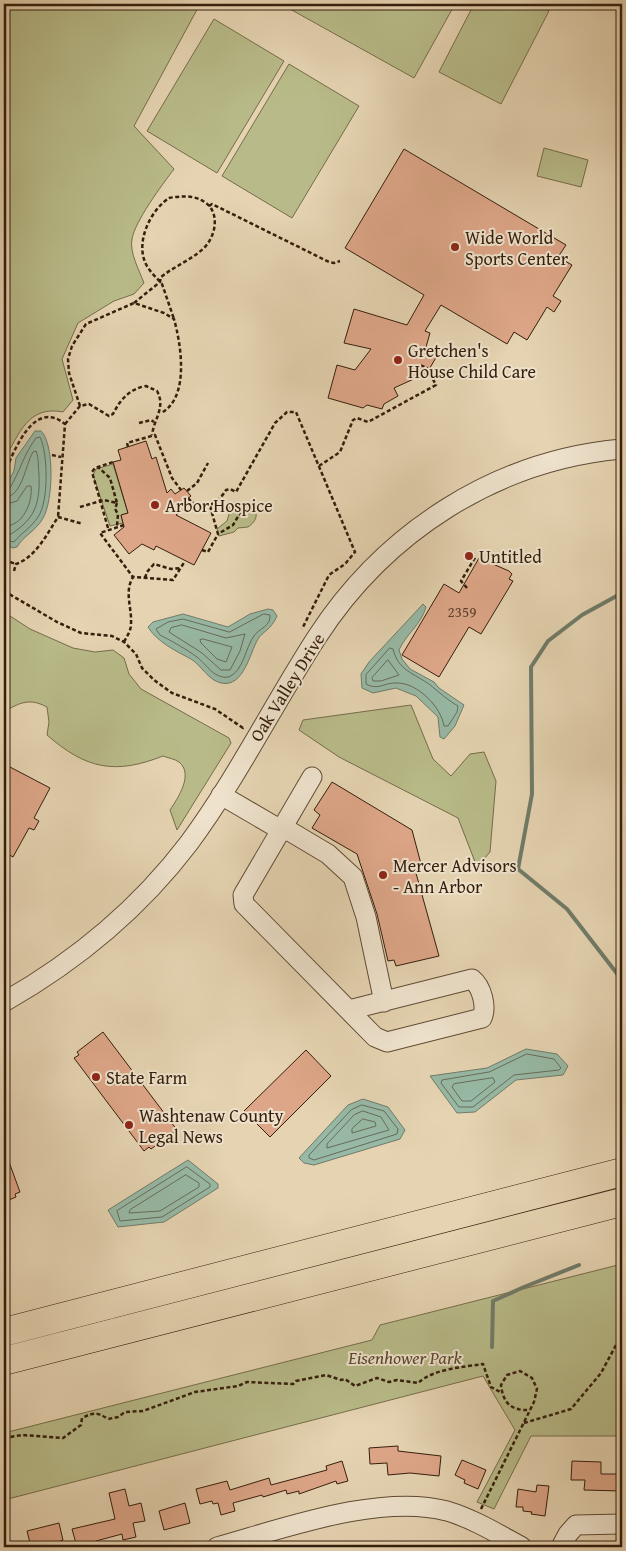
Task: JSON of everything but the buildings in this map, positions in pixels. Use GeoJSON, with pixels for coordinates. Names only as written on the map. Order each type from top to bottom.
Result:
{"type":"FeatureCollection","features":[{"type":"Feature","properties":{"kind":"highway"},"geometry":{"type":"LineString","coordinates":[[4,1332],[622,1172]]}},
{"type":"Feature","properties":{"kind":"highway"},"geometry":{"type":"LineString","coordinates":[[4,1361],[622,1202]]}},
{"type":"Feature","properties":{"kind":"street","name":"Oak Valley Drive"},"geometry":{"type":"LineString","coordinates":[[4,1002],[35,984],[82,952],[131,909],[184,848],[221,795],[318,636],[339,606],[376,563],[413,530],[465,498],[515,474],[569,458],[622,449]]}},
{"type":"Feature","properties":{"kind":"street"},"geometry":{"type":"LineString","coordinates":[[312,777],[243,895],[244,904],[375,1037],[387,1042],[482,1018],[485,1011],[478,984],[472,979],[349,1010]]}},
{"type":"Feature","properties":{"kind":"street"},"geometry":{"type":"LineString","coordinates":[[221,795],[281,830],[291,832],[328,854],[352,877],[366,917],[384,1002]]}},
{"type":"Feature","properties":{"kind":"street"},"geometry":{"type":"LineString","coordinates":[[217,1547],[357,1509],[425,1507],[445,1511],[474,1522],[522,1547]]}},
{"type":"Feature","properties":{"kind":"street"},"geometry":{"type":"LineString","coordinates":[[561,1547],[568,1534],[576,1525],[622,1524]]}},
{"type":"Feature","properties":{"kind":"path"},"geometry":{"type":"LineString","coordinates":[[80,406],[69,373],[68,359],[72,346],[86,324],[134,303],[160,282],[161,277],[193,257],[211,240],[215,230],[215,220],[209,206],[204,201],[192,197],[179,196],[169,198],[155,211],[147,228],[143,255],[147,267],[160,282],[174,319],[180,343],[180,384],[171,402],[154,422],[152,435]]}},
{"type":"Feature","properties":{"kind":"path"},"geometry":{"type":"LineString","coordinates":[[209,206],[212,204],[329,262],[334,263],[340,260]]}},
{"type":"Feature","properties":{"kind":"path"},"geometry":{"type":"LineString","coordinates":[[134,303],[164,313],[174,319]]}},
{"type":"Feature","properties":{"kind":"path"},"geometry":{"type":"LineString","coordinates":[[319,466],[340,452],[353,420],[357,418],[368,422],[436,385],[428,368],[420,365]]}},
{"type":"Feature","properties":{"kind":"path"},"geometry":{"type":"LineString","coordinates":[[4,560],[16,564],[25,561],[34,552],[58,517],[61,457],[65,424],[80,406],[89,404],[110,416],[131,391],[146,386],[158,391],[161,413]]}},
{"type":"Feature","properties":{"kind":"path"},"geometry":{"type":"LineString","coordinates":[[188,498],[202,507],[212,505],[220,500],[226,490],[230,489],[236,492],[275,423],[287,412],[296,412],[355,552],[345,564],[329,574],[299,634]]}},
{"type":"Feature","properties":{"kind":"path"},"geometry":{"type":"LineString","coordinates":[[4,474],[21,439],[38,419],[53,417],[65,424]]}},
{"type":"Feature","properties":{"kind":"path"},"geometry":{"type":"LineString","coordinates":[[139,424],[151,420],[154,422]]}},
{"type":"Feature","properties":{"kind":"path"},"geometry":{"type":"LineString","coordinates":[[128,447],[127,443],[152,435],[158,437],[172,478],[181,490]]}},
{"type":"Feature","properties":{"kind":"path"},"geometry":{"type":"LineString","coordinates":[[52,455],[61,457]]}},
{"type":"Feature","properties":{"kind":"path"},"geometry":{"type":"LineString","coordinates":[[108,528],[92,472],[98,467],[113,462]]}},
{"type":"Feature","properties":{"kind":"path"},"geometry":{"type":"LineString","coordinates":[[187,492],[197,483],[208,463]]}},
{"type":"Feature","properties":{"kind":"path"},"geometry":{"type":"LineString","coordinates":[[98,467],[110,478],[117,503],[117,526]]}},
{"type":"Feature","properties":{"kind":"path"},"geometry":{"type":"LineString","coordinates":[[80,507],[100,501],[117,503]]}},
{"type":"Feature","properties":{"kind":"path"},"geometry":{"type":"LineString","coordinates":[[202,550],[208,552],[218,534],[233,525],[244,510],[230,507],[218,508],[212,505]]}},
{"type":"Feature","properties":{"kind":"path"},"geometry":{"type":"LineString","coordinates":[[212,505],[218,534]]}},
{"type":"Feature","properties":{"kind":"path"},"geometry":{"type":"LineString","coordinates":[[58,517],[83,524]]}},
{"type":"Feature","properties":{"kind":"path"},"geometry":{"type":"LineString","coordinates":[[124,525],[108,528],[100,533],[101,537],[133,577],[172,580],[185,561]]}},
{"type":"Feature","properties":{"kind":"path"},"geometry":{"type":"LineString","coordinates":[[467,588],[462,581],[476,556]]}},
{"type":"Feature","properties":{"kind":"path"},"geometry":{"type":"LineString","coordinates":[[14,571],[16,564]]}},
{"type":"Feature","properties":{"kind":"path"},"geometry":{"type":"LineString","coordinates":[[146,578],[147,572],[154,564],[171,569],[181,568]]}},
{"type":"Feature","properties":{"kind":"path"},"geometry":{"type":"LineString","coordinates":[[124,642],[131,623],[128,592],[133,577]]}},
{"type":"Feature","properties":{"kind":"path"},"geometry":{"type":"LineString","coordinates":[[4,591],[57,622],[81,633],[112,636],[124,642],[136,654],[142,668],[172,693],[215,709],[243,728],[246,722]]}},
{"type":"Feature","properties":{"kind":"path"},"geometry":{"type":"LineString","coordinates":[[524,1423],[570,1409],[601,1373],[622,1334]]}},
{"type":"Feature","properties":{"kind":"path"},"geometry":{"type":"LineString","coordinates":[[4,1438],[22,1435],[63,1438],[80,1425],[82,1418],[93,1412],[108,1419],[118,1417],[125,1412],[143,1411],[195,1392],[238,1386],[247,1382],[293,1384],[296,1381],[326,1376],[340,1380],[345,1379],[355,1386],[377,1378],[389,1382],[397,1380],[418,1383],[424,1377],[483,1364],[491,1386],[502,1393]]}},
{"type":"Feature","properties":{"kind":"path"},"geometry":{"type":"LineString","coordinates":[[474,1522],[524,1423],[530,1410],[537,1389],[532,1378],[520,1370],[507,1375],[501,1385],[502,1393],[510,1406],[519,1411],[530,1410]]}},
{"type":"Feature","properties":{"kind":"green space"},"geometry":{"type":"Polygon","coordinates":[[[4,4],[200,4],[134,126],[174,169],[143,213],[134,231],[131,244],[133,256],[144,283],[134,294],[114,301],[78,323],[62,359],[73,400],[63,412],[51,411],[33,417],[20,432],[4,460],[4,4]]]}},
{"type":"Feature","properties":{"kind":"green space"},"geometry":{"type":"Polygon","coordinates":[[[281,4],[455,4],[414,78],[281,4]]]}},
{"type":"Feature","properties":{"kind":"green space"},"geometry":{"type":"Polygon","coordinates":[[[474,4],[535,4],[549,11],[501,104],[439,72],[474,4]]]}},
{"type":"Feature","properties":{"kind":"green space"},"geometry":{"type":"Polygon","coordinates":[[[214,19],[284,61],[217,173],[147,131],[214,19]]]}},
{"type":"Feature","properties":{"kind":"green space"},"geometry":{"type":"Polygon","coordinates":[[[289,64],[359,106],[292,218],[222,176],[289,64]]]}},
{"type":"Feature","properties":{"kind":"green space"},"geometry":{"type":"Polygon","coordinates":[[[544,148],[588,160],[581,187],[537,176],[544,148]]]}},
{"type":"Feature","properties":{"kind":"green space"},"geometry":{"type":"Polygon","coordinates":[[[113,464],[128,513],[121,515],[123,523],[110,526],[93,475],[96,469],[113,464]]]}},
{"type":"Feature","properties":{"kind":"green space"},"geometry":{"type":"Polygon","coordinates":[[[237,502],[252,505],[256,511],[255,520],[248,527],[238,528],[234,532],[219,536],[217,529],[227,521],[232,504],[237,502]]]}},
{"type":"Feature","properties":{"kind":"green space"},"geometry":{"type":"Polygon","coordinates":[[[4,612],[30,629],[73,648],[95,652],[113,650],[124,658],[129,674],[141,689],[229,738],[231,743],[177,830],[170,810],[180,793],[185,779],[183,767],[179,762],[163,756],[130,766],[115,767],[88,762],[47,735],[49,722],[47,707],[41,704],[25,702],[4,712],[4,612]]]}},
{"type":"Feature","properties":{"kind":"green space"},"geometry":{"type":"Polygon","coordinates":[[[411,705],[433,759],[451,776],[470,754],[484,752],[496,781],[490,852],[477,867],[458,818],[339,757],[299,730],[303,720],[411,705]]]}},
{"type":"Feature","properties":{"kind":"green space","name":"Eisenhower Park"},"geometry":{"type":"Polygon","coordinates":[[[622,1264],[622,1436],[531,1436],[494,1509],[477,1502],[515,1430],[483,1376],[4,1500],[4,1433],[372,1340],[380,1325],[622,1264]]]}},
{"type":"Feature","properties":{"kind":"water"},"geometry":{"type":"Polygon","coordinates":[[[35,431],[41,431],[46,438],[49,448],[51,474],[49,500],[43,518],[34,530],[17,547],[13,548],[4,544],[4,489],[14,471],[16,458],[35,431]]]}},
{"type":"Feature","properties":{"kind":"water"},"geometry":{"type":"Polygon","coordinates":[[[423,604],[426,607],[424,613],[399,650],[402,659],[410,669],[434,682],[439,688],[464,705],[455,726],[444,739],[440,737],[438,717],[416,696],[396,688],[373,693],[362,688],[361,674],[369,662],[423,604]]]}},
{"type":"Feature","properties":{"kind":"water"},"geometry":{"type":"Polygon","coordinates":[[[268,609],[273,610],[277,616],[275,621],[258,639],[241,675],[229,683],[221,683],[212,679],[191,659],[162,642],[148,627],[153,622],[183,614],[228,627],[250,614],[268,609]]]}},
{"type":"Feature","properties":{"kind":"water"},"geometry":{"type":"Polygon","coordinates":[[[526,1049],[557,1054],[568,1066],[563,1075],[516,1080],[475,1112],[457,1113],[430,1076],[487,1068],[526,1049]]]}},
{"type":"Feature","properties":{"kind":"water"},"geometry":{"type":"Polygon","coordinates":[[[363,1099],[388,1107],[405,1130],[400,1139],[314,1165],[304,1163],[299,1158],[348,1105],[363,1099]]]}},
{"type":"Feature","properties":{"kind":"water"},"geometry":{"type":"Polygon","coordinates":[[[188,1160],[218,1184],[218,1188],[164,1222],[118,1227],[108,1210],[188,1160]]]}},
{"type":"Feature","properties":{"kind":"waterway"},"geometry":{"type":"LineString","coordinates":[[622,593],[582,615],[548,641],[531,667],[532,794],[518,869],[567,909],[622,980]]}},
{"type":"Feature","properties":{"kind":"waterway"},"geometry":{"type":"LineString","coordinates":[[492,1347],[493,1301],[579,1265]]}},
{"type":"Feature","properties":{"kind":"place","name":"Wide World Sports Center"},"geometry":{"type":"Point","coordinates":[455,247]}},
{"type":"Feature","properties":{"kind":"place","name":"Gretchen's House Child Care"},"geometry":{"type":"Point","coordinates":[398,360]}},
{"type":"Feature","properties":{"kind":"place","name":"Arbor Hospice"},"geometry":{"type":"Point","coordinates":[155,505]}},
{"type":"Feature","properties":{"kind":"place","name":"Untitled"},"geometry":{"type":"Point","coordinates":[469,556]}},
{"type":"Feature","properties":{"kind":"place","name":"Mercer Advisors - Ann Arbor"},"geometry":{"type":"Point","coordinates":[383,875]}},
{"type":"Feature","properties":{"kind":"place","name":"State Farm"},"geometry":{"type":"Point","coordinates":[96,1077]}},
{"type":"Feature","properties":{"kind":"place","name":"Washtenaw County Legal News"},"geometry":{"type":"Point","coordinates":[129,1125]}}]}
